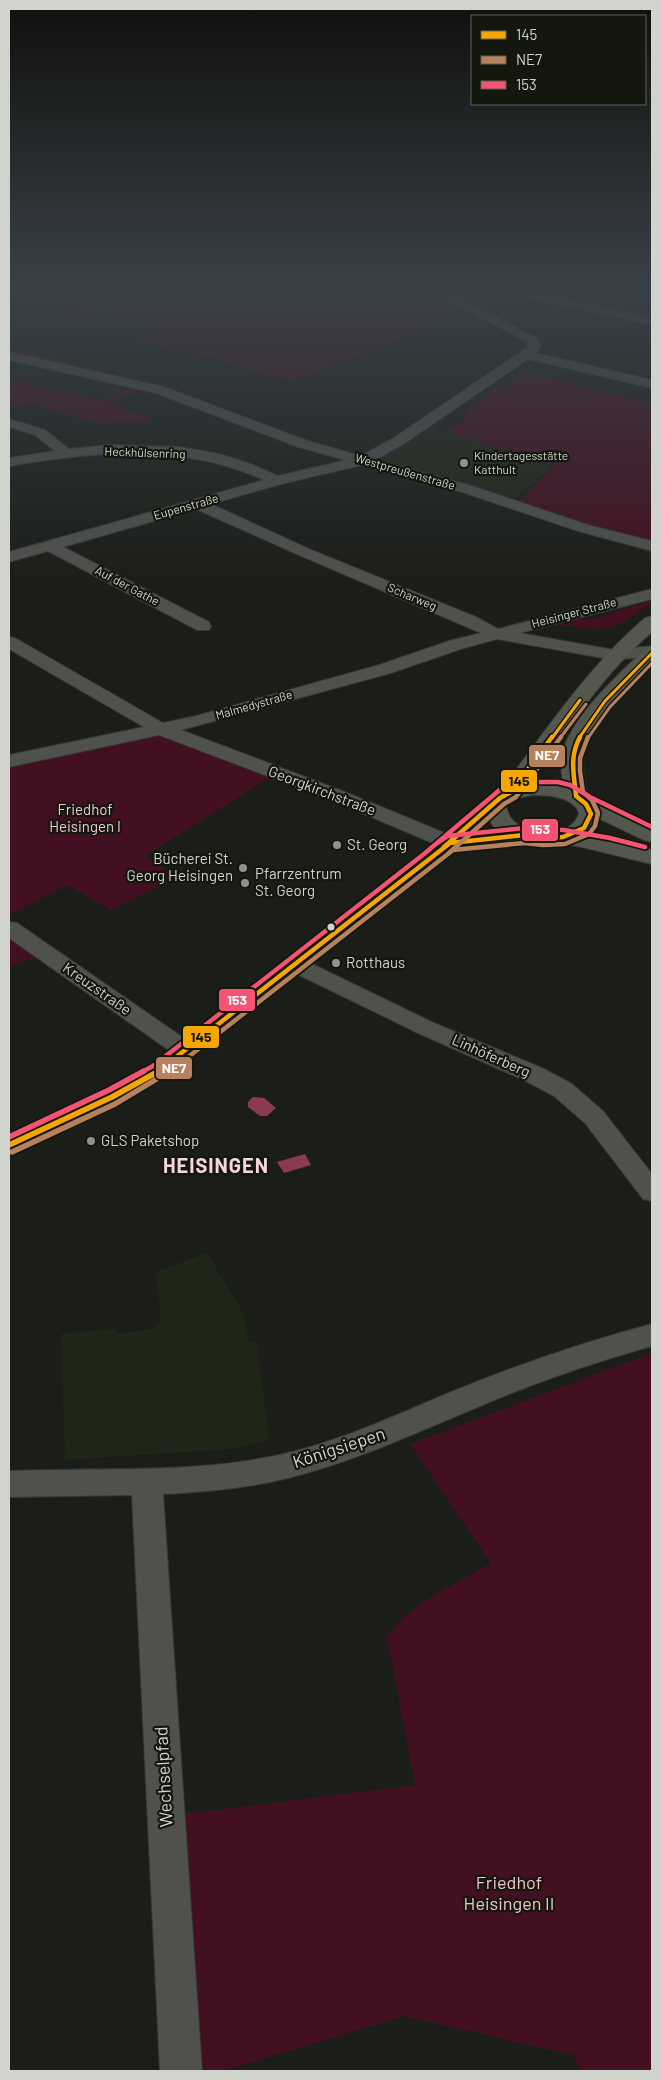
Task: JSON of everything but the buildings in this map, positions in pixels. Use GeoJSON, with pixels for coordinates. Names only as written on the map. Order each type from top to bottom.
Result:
{"type":"FeatureCollection","features":[{"type":"Feature","properties":{"kind":"main road"},"geometry":{"type":"LineString","coordinates":[[563,837],[578,832],[588,823],[591,814],[581,800],[572,762],[573,753],[584,730],[605,704],[637,653],[652,622]]}},
{"type":"Feature","properties":{"kind":"main road"},"geometry":{"type":"LineString","coordinates":[[637,653],[502,799],[495,815],[502,824],[524,835],[543,838],[563,837],[609,845],[652,857]]}},
{"type":"Feature","properties":{"kind":"main road"},"geometry":{"type":"LineString","coordinates":[[502,799],[520,789],[544,788],[567,792],[652,835]]}},
{"type":"Feature","properties":{"kind":"street","name":"Westpreußenstraße"},"geometry":{"type":"LineString","coordinates":[[134,384],[160,390]]}},
{"type":"Feature","properties":{"kind":"street","name":"Westpreußenstraße"},"geometry":{"type":"LineString","coordinates":[[144,384],[303,444],[467,489],[583,528],[652,546]]}},
{"type":"Feature","properties":{"kind":"street"},"geometry":{"type":"LineString","coordinates":[[364,460],[397,442],[484,384]]}},
{"type":"Feature","properties":{"kind":"street"},"geometry":{"type":"LineString","coordinates":[[9,423],[38,430],[48,435],[65,452]]}},
{"type":"Feature","properties":{"kind":"street","name":"Heckhülsenring"},"geometry":{"type":"LineString","coordinates":[[9,462],[65,452],[143,450],[179,452],[233,463],[277,481]]}},
{"type":"Feature","properties":{"kind":"street","name":"Eupenstraße"},"geometry":{"type":"LineString","coordinates":[[9,557],[277,481],[364,460]]}},
{"type":"Feature","properties":{"kind":"street","name":"Scharweg"},"geometry":{"type":"LineString","coordinates":[[198,504],[496,634],[637,653]]}},
{"type":"Feature","properties":{"kind":"street","name":"Auf der Gathe"},"geometry":{"type":"LineString","coordinates":[[50,546],[204,626]]}},
{"type":"Feature","properties":{"kind":"street","name":"Heisinger Straße"},"geometry":{"type":"LineString","coordinates":[[496,634],[652,594]]}},
{"type":"Feature","properties":{"kind":"street"},"geometry":{"type":"LineString","coordinates":[[524,627],[637,653]]}},
{"type":"Feature","properties":{"kind":"street","name":"Malmedystraße"},"geometry":{"type":"LineString","coordinates":[[9,761],[199,721],[385,669],[455,645],[496,634]]}},
{"type":"Feature","properties":{"kind":"street","name":"Georgkirchstraße"},"geometry":{"type":"LineString","coordinates":[[9,642],[160,730],[338,796],[450,843]]}},
{"type":"Feature","properties":{"kind":"street"},"geometry":{"type":"LineString","coordinates":[[193,741],[199,721]]}},
{"type":"Feature","properties":{"kind":"street"},"geometry":{"type":"LineString","coordinates":[[9,1144],[119,1093],[157,1072],[450,843],[502,799]]}},
{"type":"Feature","properties":{"kind":"street"},"geometry":{"type":"LineString","coordinates":[[450,843],[524,835]]}},
{"type":"Feature","properties":{"kind":"street","name":"Kreuzstraße"},"geometry":{"type":"LineString","coordinates":[[9,928],[186,1051]]}},
{"type":"Feature","properties":{"kind":"street","name":"Linhöferberg"},"geometry":{"type":"LineString","coordinates":[[296,964],[426,1028],[533,1074],[563,1090],[594,1117],[652,1192]]}},
{"type":"Feature","properties":{"kind":"street","name":"Königsiepen"},"geometry":{"type":"LineString","coordinates":[[9,1484],[147,1482],[240,1474],[291,1465],[362,1444],[464,1400],[555,1365],[613,1345],[652,1335]]}},
{"type":"Feature","properties":{"kind":"street","name":"Wechselpfad"},"geometry":{"type":"LineString","coordinates":[[147,1482],[180,2071]]}},
{"type":"Feature","properties":{"kind":"shaded area","name":"Kindertagesstätte Katthult"},"geometry":{"type":"Polygon","coordinates":[[[430,426],[553,466],[513,500],[375,459],[430,426]]]}},
{"type":"Feature","properties":{"kind":"shaded area"},"geometry":{"type":"Polygon","coordinates":[[[253,1097],[264,1098],[276,1108],[267,1116],[260,1116],[248,1107],[248,1102],[253,1097]]]}},
{"type":"Feature","properties":{"kind":"shaded area"},"geometry":{"type":"Polygon","coordinates":[[[305,1154],[311,1165],[284,1173],[277,1162],[305,1154]]]}},
{"type":"Feature","properties":{"kind":"shaded area"},"geometry":{"type":"Polygon","coordinates":[[[207,1253],[243,1313],[249,1342],[257,1344],[269,1439],[231,1449],[65,1460],[61,1334],[116,1328],[116,1334],[152,1329],[161,1322],[156,1272],[207,1253]]]}},
{"type":"Feature","properties":{"kind":"green space"},"geometry":{"type":"Polygon","coordinates":[[[9,384],[31,384],[101,400],[137,386],[145,388],[109,403],[152,419],[150,421],[99,424],[29,403],[9,410],[9,384]]]}},
{"type":"Feature","properties":{"kind":"green space"},"geometry":{"type":"Polygon","coordinates":[[[134,384],[140,384],[155,389],[134,384]]]}},
{"type":"Feature","properties":{"kind":"green space"},"geometry":{"type":"Polygon","coordinates":[[[503,384],[574,384],[652,403],[652,542],[586,525],[518,502],[555,466],[446,431],[468,420],[464,418],[467,412],[503,384]]]}},
{"type":"Feature","properties":{"kind":"green space"},"geometry":{"type":"Polygon","coordinates":[[[652,596],[652,603],[617,626],[595,629],[549,624],[570,618],[590,620],[647,602],[640,600],[652,596]]]}},
{"type":"Feature","properties":{"kind":"green space","name":"Friedhof Heisingen I"},"geometry":{"type":"Polygon","coordinates":[[[158,736],[272,776],[145,856],[177,877],[111,910],[68,885],[9,915],[9,766],[158,736]]]}},
{"type":"Feature","properties":{"kind":"green space"},"geometry":{"type":"Polygon","coordinates":[[[9,937],[36,957],[9,967],[9,937]]]}},
{"type":"Feature","properties":{"kind":"green space","name":"Friedhof Heisingen II"},"geometry":{"type":"Polygon","coordinates":[[[652,1353],[652,2071],[581,2071],[573,2055],[404,2016],[223,2071],[201,2071],[176,1815],[415,1785],[387,1636],[406,1616],[426,1600],[491,1563],[410,1444],[652,1353]]]}},
{"type":"Feature","properties":{"kind":"transit line","name":"145"},"geometry":{"type":"LineString","coordinates":[[9,1145],[112,1097],[157,1072],[450,843],[524,835],[543,838],[563,837],[584,828],[591,814],[586,804],[576,796],[572,762],[576,744],[593,715],[617,687],[652,653]]}},
{"type":"Feature","properties":{"kind":"transit line","name":"NE7"},"geometry":{"type":"LineString","coordinates":[[12,1152],[115,1104],[161,1078],[453,850],[524,843],[543,845],[565,844],[589,834],[595,826],[598,813],[592,800],[583,792],[580,758],[584,745],[599,720],[621,694],[652,663]]}},
{"type":"Feature","properties":{"kind":"transit line","name":"145"},"geometry":{"type":"LineString","coordinates":[[444,847],[500,798],[511,792],[580,700]]}},
{"type":"Feature","properties":{"kind":"transit line","name":"NE7"},"geometry":{"type":"LineString","coordinates":[[449,853],[504,804],[516,797],[586,704]]}},
{"type":"Feature","properties":{"kind":"transit line","name":"153"},"geometry":{"type":"LineString","coordinates":[[9,1137],[109,1090],[153,1066],[424,854],[502,788],[520,782],[558,782],[570,785],[590,797],[652,827]]}},
{"type":"Feature","properties":{"kind":"transit line","name":"153"},"geometry":{"type":"LineString","coordinates":[[436,844],[448,836],[524,828],[564,830],[610,838],[645,847]]}},
{"type":"Feature","properties":{"kind":"place","name":"Kindertagesstätte Katthult"},"geometry":{"type":"Point","coordinates":[464,463]}},
{"type":"Feature","properties":{"kind":"place","name":"St. Georg"},"geometry":{"type":"Point","coordinates":[337,845]}},
{"type":"Feature","properties":{"kind":"place","name":"Bücherei St. Georg Heisingen"},"geometry":{"type":"Point","coordinates":[243,868]}},
{"type":"Feature","properties":{"kind":"place","name":"Pfarrzentrum St. Georg"},"geometry":{"type":"Point","coordinates":[245,883]}},
{"type":"Feature","properties":{"kind":"place","name":"Rotthaus"},"geometry":{"type":"Point","coordinates":[336,963]}},
{"type":"Feature","properties":{"kind":"place","name":"GLS Paketshop"},"geometry":{"type":"Point","coordinates":[91,1141]}},
{"type":"Feature","properties":{"kind":"district","name":"HEISINGEN"},"geometry":{"type":"Point","coordinates":[216,1166]}}]}
